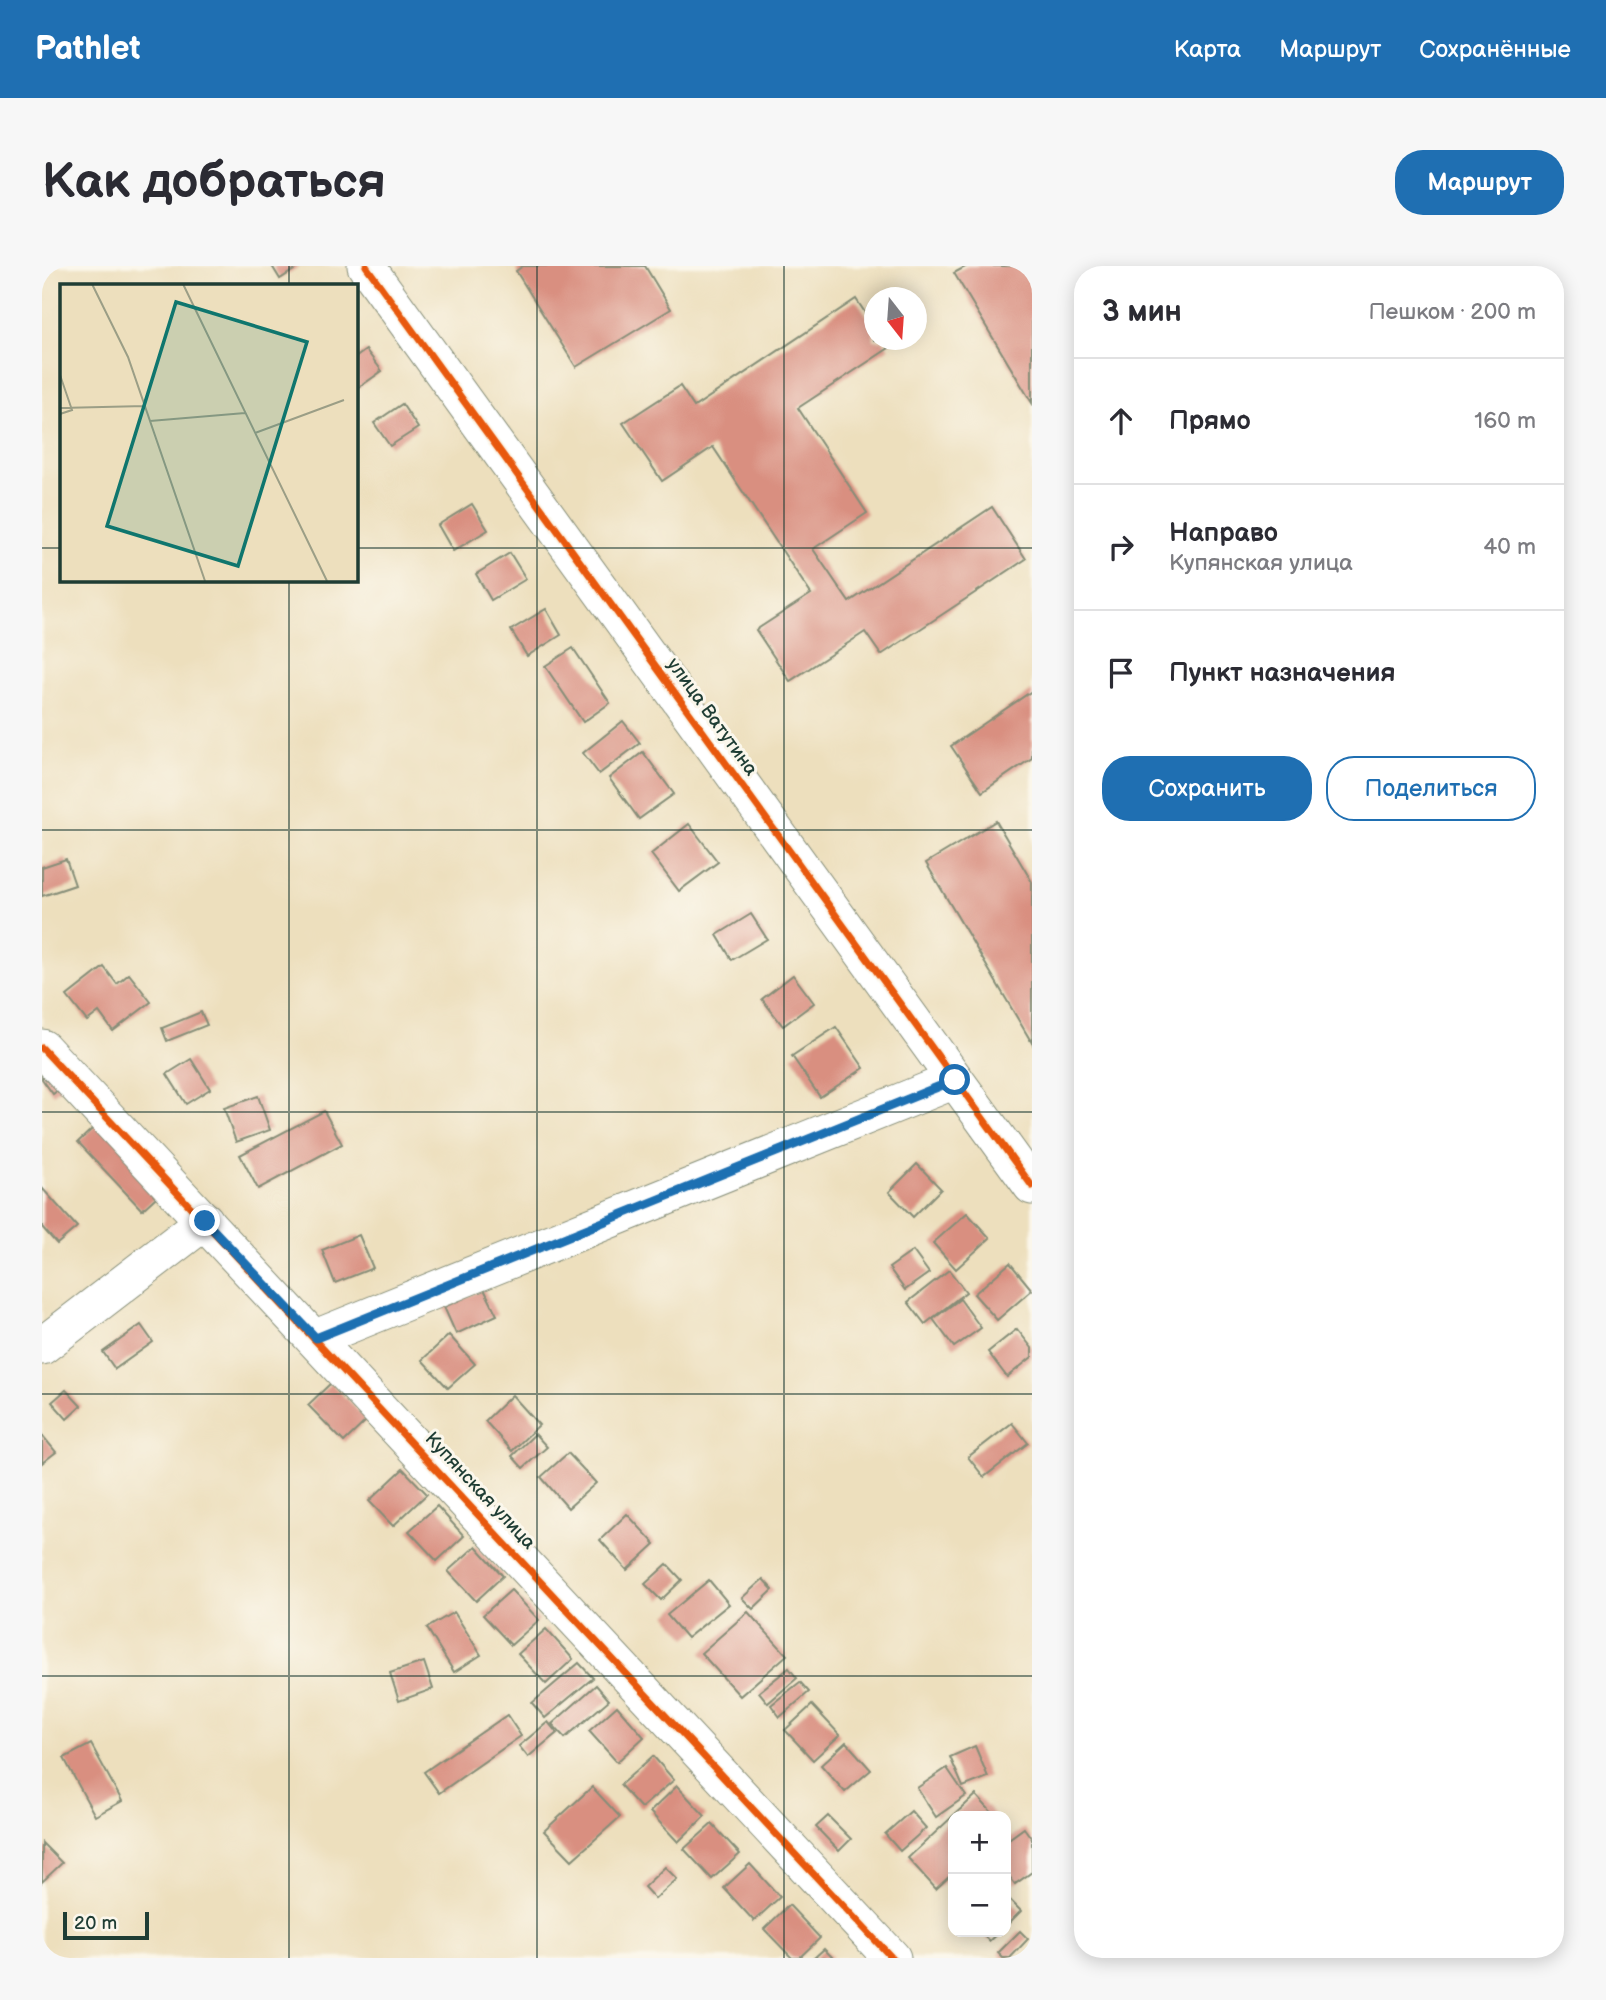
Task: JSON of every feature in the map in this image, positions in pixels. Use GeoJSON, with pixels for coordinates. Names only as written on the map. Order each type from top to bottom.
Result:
{"type":"FeatureCollection","features":[{"type":"Feature","properties":{"kind":"street","name":"улица Ватутина"},"geometry":{"type":"LineString","coordinates":[[366,266],[955,1080],[1030,1178]]}},
{"type":"Feature","properties":{"kind":"street","name":"Купянская улица"},"geometry":{"type":"LineString","coordinates":[[42,1048],[316,1338],[892,1958]]}},
{"type":"Feature","properties":{"kind":"street"},"geometry":{"type":"LineString","coordinates":[[316,1338],[955,1080]]}},
{"type":"Feature","properties":{"kind":"street"},"geometry":{"type":"LineString","coordinates":[[42,1346],[205,1221]]}},
{"type":"Feature","properties":{"kind":"building"},"geometry":{"type":"Polygon","coordinates":[[[272,266],[300,266],[280,279],[272,266]]]}},
{"type":"Feature","properties":{"kind":"building"},"geometry":{"type":"Polygon","coordinates":[[[523,266],[645,266],[671,309],[576,367],[516,271],[523,266]]]}},
{"type":"Feature","properties":{"kind":"building"},"geometry":{"type":"Polygon","coordinates":[[[967,266],[1032,266],[1032,403],[954,273],[967,266]]]}},
{"type":"Feature","properties":{"kind":"building"},"geometry":{"type":"Polygon","coordinates":[[[856,299],[864,311],[864,350],[886,350],[798,408],[867,513],[813,549],[849,602],[992,507],[1026,559],[881,655],[865,632],[790,681],[756,630],[811,594],[713,447],[662,481],[623,423],[680,386],[694,407],[856,299]]]}},
{"type":"Feature","properties":{"kind":"building"},"geometry":{"type":"Polygon","coordinates":[[[366,350],[382,371],[358,388],[357,386],[357,357],[366,350]]]}},
{"type":"Feature","properties":{"kind":"building"},"geometry":{"type":"Polygon","coordinates":[[[402,404],[418,428],[390,446],[374,423],[402,404]]]}},
{"type":"Feature","properties":{"kind":"building"},"geometry":{"type":"Polygon","coordinates":[[[472,504],[488,530],[453,551],[438,525],[472,504]]]}},
{"type":"Feature","properties":{"kind":"building"},"geometry":{"type":"Polygon","coordinates":[[[510,553],[526,579],[491,600],[476,574],[510,553]]]}},
{"type":"Feature","properties":{"kind":"building"},"geometry":{"type":"Polygon","coordinates":[[[546,609],[561,635],[527,656],[511,630],[546,609]]]}},
{"type":"Feature","properties":{"kind":"building"},"geometry":{"type":"Polygon","coordinates":[[[573,648],[610,703],[583,722],[545,666],[573,648]]]}},
{"type":"Feature","properties":{"kind":"building"},"geometry":{"type":"Polygon","coordinates":[[[1032,691],[1032,758],[982,792],[951,746],[1032,691]]]}},
{"type":"Feature","properties":{"kind":"building"},"geometry":{"type":"Polygon","coordinates":[[[623,721],[640,743],[599,774],[583,753],[623,721]]]}},
{"type":"Feature","properties":{"kind":"building"},"geometry":{"type":"Polygon","coordinates":[[[643,752],[674,794],[639,819],[609,778],[643,752]]]}},
{"type":"Feature","properties":{"kind":"building"},"geometry":{"type":"Polygon","coordinates":[[[996,821],[1032,882],[1032,1043],[926,863],[996,821]]]}},
{"type":"Feature","properties":{"kind":"building"},"geometry":{"type":"Polygon","coordinates":[[[689,824],[718,862],[679,891],[651,854],[689,824]]]}},
{"type":"Feature","properties":{"kind":"building"},"geometry":{"type":"Polygon","coordinates":[[[66,859],[75,885],[42,896],[42,867],[66,859]]]}},
{"type":"Feature","properties":{"kind":"building"},"geometry":{"type":"Polygon","coordinates":[[[751,914],[767,939],[732,960],[717,935],[751,914]]]}},
{"type":"Feature","properties":{"kind":"building"},"geometry":{"type":"Polygon","coordinates":[[[104,967],[117,984],[129,974],[151,1002],[113,1031],[99,1012],[87,1021],[67,996],[104,967]]]}},
{"type":"Feature","properties":{"kind":"building"},"geometry":{"type":"Polygon","coordinates":[[[793,975],[814,1003],[783,1026],[762,999],[793,975]]]}},
{"type":"Feature","properties":{"kind":"building"},"geometry":{"type":"Polygon","coordinates":[[[201,1012],[207,1025],[167,1041],[162,1028],[201,1012]]]}},
{"type":"Feature","properties":{"kind":"building"},"geometry":{"type":"Polygon","coordinates":[[[836,1027],[864,1068],[820,1097],[792,1056],[836,1027]]]}},
{"type":"Feature","properties":{"kind":"building"},"geometry":{"type":"Polygon","coordinates":[[[191,1059],[210,1089],[186,1104],[167,1074],[191,1059]]]}},
{"type":"Feature","properties":{"kind":"building"},"geometry":{"type":"Polygon","coordinates":[[[42,1070],[67,1083],[53,1094],[42,1079],[42,1070]]]}},
{"type":"Feature","properties":{"kind":"building"},"geometry":{"type":"Polygon","coordinates":[[[258,1096],[270,1130],[236,1142],[224,1108],[258,1096]]]}},
{"type":"Feature","properties":{"kind":"building"},"geometry":{"type":"Polygon","coordinates":[[[324,1111],[342,1144],[258,1189],[240,1155],[324,1111]]]}},
{"type":"Feature","properties":{"kind":"building"},"geometry":{"type":"Polygon","coordinates":[[[104,1118],[168,1186],[142,1210],[78,1142],[104,1118]]]}},
{"type":"Feature","properties":{"kind":"building"},"geometry":{"type":"Polygon","coordinates":[[[917,1164],[941,1189],[913,1217],[889,1192],[917,1164]]]}},
{"type":"Feature","properties":{"kind":"building"},"geometry":{"type":"Polygon","coordinates":[[[42,1188],[77,1227],[57,1244],[42,1227],[42,1188]]]}},
{"type":"Feature","properties":{"kind":"building"},"geometry":{"type":"Polygon","coordinates":[[[967,1213],[990,1238],[956,1269],[933,1243],[967,1213]]]}},
{"type":"Feature","properties":{"kind":"building"},"geometry":{"type":"Polygon","coordinates":[[[359,1235],[373,1268],[335,1283],[322,1250],[359,1235]]]}},
{"type":"Feature","properties":{"kind":"building"},"geometry":{"type":"Polygon","coordinates":[[[913,1251],[929,1273],[905,1290],[889,1268],[913,1251]]]}},
{"type":"Feature","properties":{"kind":"building"},"geometry":{"type":"Polygon","coordinates":[[[1010,1263],[1032,1290],[997,1320],[974,1294],[1010,1263]]]}},
{"type":"Feature","properties":{"kind":"building"},"geometry":{"type":"Polygon","coordinates":[[[949,1270],[966,1292],[925,1324],[908,1302],[949,1270]]]}},
{"type":"Feature","properties":{"kind":"building"},"geometry":{"type":"Polygon","coordinates":[[[484,1289],[497,1315],[456,1334],[444,1307],[484,1289]]]}},
{"type":"Feature","properties":{"kind":"building"},"geometry":{"type":"Polygon","coordinates":[[[960,1299],[981,1328],[954,1347],[933,1319],[960,1299]]]}},
{"type":"Feature","properties":{"kind":"building"},"geometry":{"type":"Polygon","coordinates":[[[141,1325],[153,1342],[115,1369],[103,1352],[141,1325]]]}},
{"type":"Feature","properties":{"kind":"building"},"geometry":{"type":"Polygon","coordinates":[[[1017,1329],[1032,1348],[1032,1357],[1007,1377],[988,1352],[1017,1329]]]}},
{"type":"Feature","properties":{"kind":"building"},"geometry":{"type":"Polygon","coordinates":[[[449,1335],[475,1364],[448,1388],[422,1360],[449,1335]]]}},
{"type":"Feature","properties":{"kind":"building"},"geometry":{"type":"Polygon","coordinates":[[[331,1383],[367,1420],[344,1442],[308,1405],[331,1383]]]}},
{"type":"Feature","properties":{"kind":"building"},"geometry":{"type":"Polygon","coordinates":[[[66,1390],[81,1406],[67,1419],[52,1402],[66,1390]]]}},
{"type":"Feature","properties":{"kind":"building"},"geometry":{"type":"Polygon","coordinates":[[[512,1395],[539,1425],[512,1451],[485,1421],[512,1395]]]}},
{"type":"Feature","properties":{"kind":"building"},"geometry":{"type":"Polygon","coordinates":[[[1012,1423],[1028,1443],[984,1477],[968,1457],[1012,1423]]]}},
{"type":"Feature","properties":{"kind":"building"},"geometry":{"type":"Polygon","coordinates":[[[535,1434],[547,1447],[523,1468],[512,1456],[535,1434]]]}},
{"type":"Feature","properties":{"kind":"building"},"geometry":{"type":"Polygon","coordinates":[[[42,1435],[56,1452],[42,1463],[42,1435]]]}},
{"type":"Feature","properties":{"kind":"building"},"geometry":{"type":"Polygon","coordinates":[[[568,1453],[596,1483],[568,1508],[541,1477],[568,1453]]]}},
{"type":"Feature","properties":{"kind":"building"},"geometry":{"type":"Polygon","coordinates":[[[403,1469],[427,1494],[393,1526],[369,1501],[403,1469]]]}},
{"type":"Feature","properties":{"kind":"building"},"geometry":{"type":"Polygon","coordinates":[[[437,1506],[464,1536],[437,1561],[409,1531],[437,1506]]]}},
{"type":"Feature","properties":{"kind":"building"},"geometry":{"type":"Polygon","coordinates":[[[627,1514],[655,1544],[627,1570],[600,1540],[627,1514]]]}},
{"type":"Feature","properties":{"kind":"building"},"geometry":{"type":"Polygon","coordinates":[[[476,1546],[503,1576],[476,1601],[448,1571],[476,1546]]]}},
{"type":"Feature","properties":{"kind":"building"},"geometry":{"type":"Polygon","coordinates":[[[667,1564],[682,1580],[661,1600],[645,1584],[667,1564]]]}},
{"type":"Feature","properties":{"kind":"building"},"geometry":{"type":"Polygon","coordinates":[[[763,1579],[773,1590],[753,1609],[742,1598],[763,1579]]]}},
{"type":"Feature","properties":{"kind":"building"},"geometry":{"type":"Polygon","coordinates":[[[709,1580],[729,1604],[687,1638],[667,1615],[709,1580]]]}},
{"type":"Feature","properties":{"kind":"building"},"geometry":{"type":"Polygon","coordinates":[[[511,1590],[539,1620],[511,1645],[483,1615],[511,1590]]]}},
{"type":"Feature","properties":{"kind":"building"},"geometry":{"type":"Polygon","coordinates":[[[454,1612],[481,1655],[454,1672],[427,1628],[454,1612]]]}},
{"type":"Feature","properties":{"kind":"building"},"geometry":{"type":"Polygon","coordinates":[[[748,1612],[787,1655],[740,1696],[701,1653],[748,1612]]]}},
{"type":"Feature","properties":{"kind":"building"},"geometry":{"type":"Polygon","coordinates":[[[546,1629],[573,1659],[546,1684],[518,1654],[546,1629]]]}},
{"type":"Feature","properties":{"kind":"building"},"geometry":{"type":"Polygon","coordinates":[[[424,1662],[433,1689],[399,1701],[390,1673],[424,1662]]]}},
{"type":"Feature","properties":{"kind":"building"},"geometry":{"type":"Polygon","coordinates":[[[579,1663],[593,1678],[545,1718],[532,1703],[579,1663]]]}},
{"type":"Feature","properties":{"kind":"building"},"geometry":{"type":"Polygon","coordinates":[[[789,1668],[797,1678],[768,1703],[759,1692],[789,1668]]]}},
{"type":"Feature","properties":{"kind":"building"},"geometry":{"type":"Polygon","coordinates":[[[800,1682],[809,1692],[780,1717],[771,1705],[800,1682]]]}},
{"type":"Feature","properties":{"kind":"building"},"geometry":{"type":"Polygon","coordinates":[[[596,1685],[609,1700],[565,1738],[552,1724],[596,1685]]]}},
{"type":"Feature","properties":{"kind":"building"},"geometry":{"type":"Polygon","coordinates":[[[812,1705],[840,1735],[813,1760],[785,1730],[812,1705]]]}},
{"type":"Feature","properties":{"kind":"building"},"geometry":{"type":"Polygon","coordinates":[[[617,1706],[644,1737],[617,1762],[589,1731],[617,1706]]]}},
{"type":"Feature","properties":{"kind":"building"},"geometry":{"type":"Polygon","coordinates":[[[507,1715],[521,1736],[439,1793],[424,1772],[507,1715]]]}},
{"type":"Feature","properties":{"kind":"building"},"geometry":{"type":"Polygon","coordinates":[[[548,1722],[557,1733],[528,1757],[519,1746],[548,1722]]]}},
{"type":"Feature","properties":{"kind":"building"},"geometry":{"type":"Polygon","coordinates":[[[846,1742],[871,1770],[845,1792],[821,1765],[846,1742]]]}},
{"type":"Feature","properties":{"kind":"building"},"geometry":{"type":"Polygon","coordinates":[[[91,1744],[122,1801],[95,1816],[64,1758],[91,1744]]]}},
{"type":"Feature","properties":{"kind":"building"},"geometry":{"type":"Polygon","coordinates":[[[975,1746],[988,1777],[963,1787],[950,1757],[975,1746]]]}},
{"type":"Feature","properties":{"kind":"building"},"geometry":{"type":"Polygon","coordinates":[[[653,1756],[674,1780],[641,1808],[620,1785],[653,1756]]]}},
{"type":"Feature","properties":{"kind":"building"},"geometry":{"type":"Polygon","coordinates":[[[947,1768],[966,1796],[936,1817],[917,1788],[947,1768]]]}},
{"type":"Feature","properties":{"kind":"building"},"geometry":{"type":"Polygon","coordinates":[[[677,1786],[705,1816],[678,1842],[650,1812],[677,1786]]]}},
{"type":"Feature","properties":{"kind":"building"},"geometry":{"type":"Polygon","coordinates":[[[592,1787],[620,1817],[572,1860],[544,1831],[592,1787]]]}},
{"type":"Feature","properties":{"kind":"building"},"geometry":{"type":"Polygon","coordinates":[[[976,1795],[990,1811],[958,1811],[976,1795]]]}},
{"type":"Feature","properties":{"kind":"building"},"geometry":{"type":"Polygon","coordinates":[[[911,1811],[926,1828],[900,1851],[885,1834],[911,1811]]]}},
{"type":"Feature","properties":{"kind":"building"},"geometry":{"type":"Polygon","coordinates":[[[828,1816],[851,1839],[839,1851],[816,1827],[828,1816]]]}},
{"type":"Feature","properties":{"kind":"building"},"geometry":{"type":"Polygon","coordinates":[[[948,1821],[948,1878],[936,1889],[908,1858],[948,1821]]]}},
{"type":"Feature","properties":{"kind":"building"},"geometry":{"type":"Polygon","coordinates":[[[712,1824],[740,1854],[712,1879],[684,1849],[712,1824]]]}},
{"type":"Feature","properties":{"kind":"building"},"geometry":{"type":"Polygon","coordinates":[[[1024,1828],[1032,1839],[1032,1872],[1015,1884],[1011,1879],[1011,1837],[1024,1828]]]}},
{"type":"Feature","properties":{"kind":"building"},"geometry":{"type":"Polygon","coordinates":[[[42,1843],[62,1863],[42,1882],[42,1843]]]}},
{"type":"Feature","properties":{"kind":"building"},"geometry":{"type":"Polygon","coordinates":[[[750,1864],[780,1897],[754,1921],[724,1888],[750,1864]]]}},
{"type":"Feature","properties":{"kind":"building"},"geometry":{"type":"Polygon","coordinates":[[[665,1867],[677,1879],[655,1899],[644,1887],[665,1867]]]}},
{"type":"Feature","properties":{"kind":"building"},"geometry":{"type":"Polygon","coordinates":[[[1011,1901],[1021,1911],[1011,1921],[1011,1901]]]}},
{"type":"Feature","properties":{"kind":"building"},"geometry":{"type":"Polygon","coordinates":[[[789,1905],[820,1938],[799,1958],[792,1958],[764,1929],[789,1905]]]}},
{"type":"Feature","properties":{"kind":"building"},"geometry":{"type":"Polygon","coordinates":[[[1020,1931],[1028,1939],[1010,1958],[1003,1958],[998,1953],[1020,1931]]]}},
{"type":"Feature","properties":{"kind":"building"},"geometry":{"type":"Polygon","coordinates":[[[824,1949],[833,1958],[814,1958],[824,1949]]]}},
{"type":"Feature","properties":{"kind":"cycle path"},"geometry":{"type":"LineString","coordinates":[[366,266],[1032,1186]]}},
{"type":"Feature","properties":{"kind":"cycle path"},"geometry":{"type":"LineString","coordinates":[[42,1048],[892,1958]]}},
{"type":"Feature","properties":{"kind":"route"},"geometry":{"type":"LineString","coordinates":[[205,1221],[316,1338],[955,1080]]}}]}
